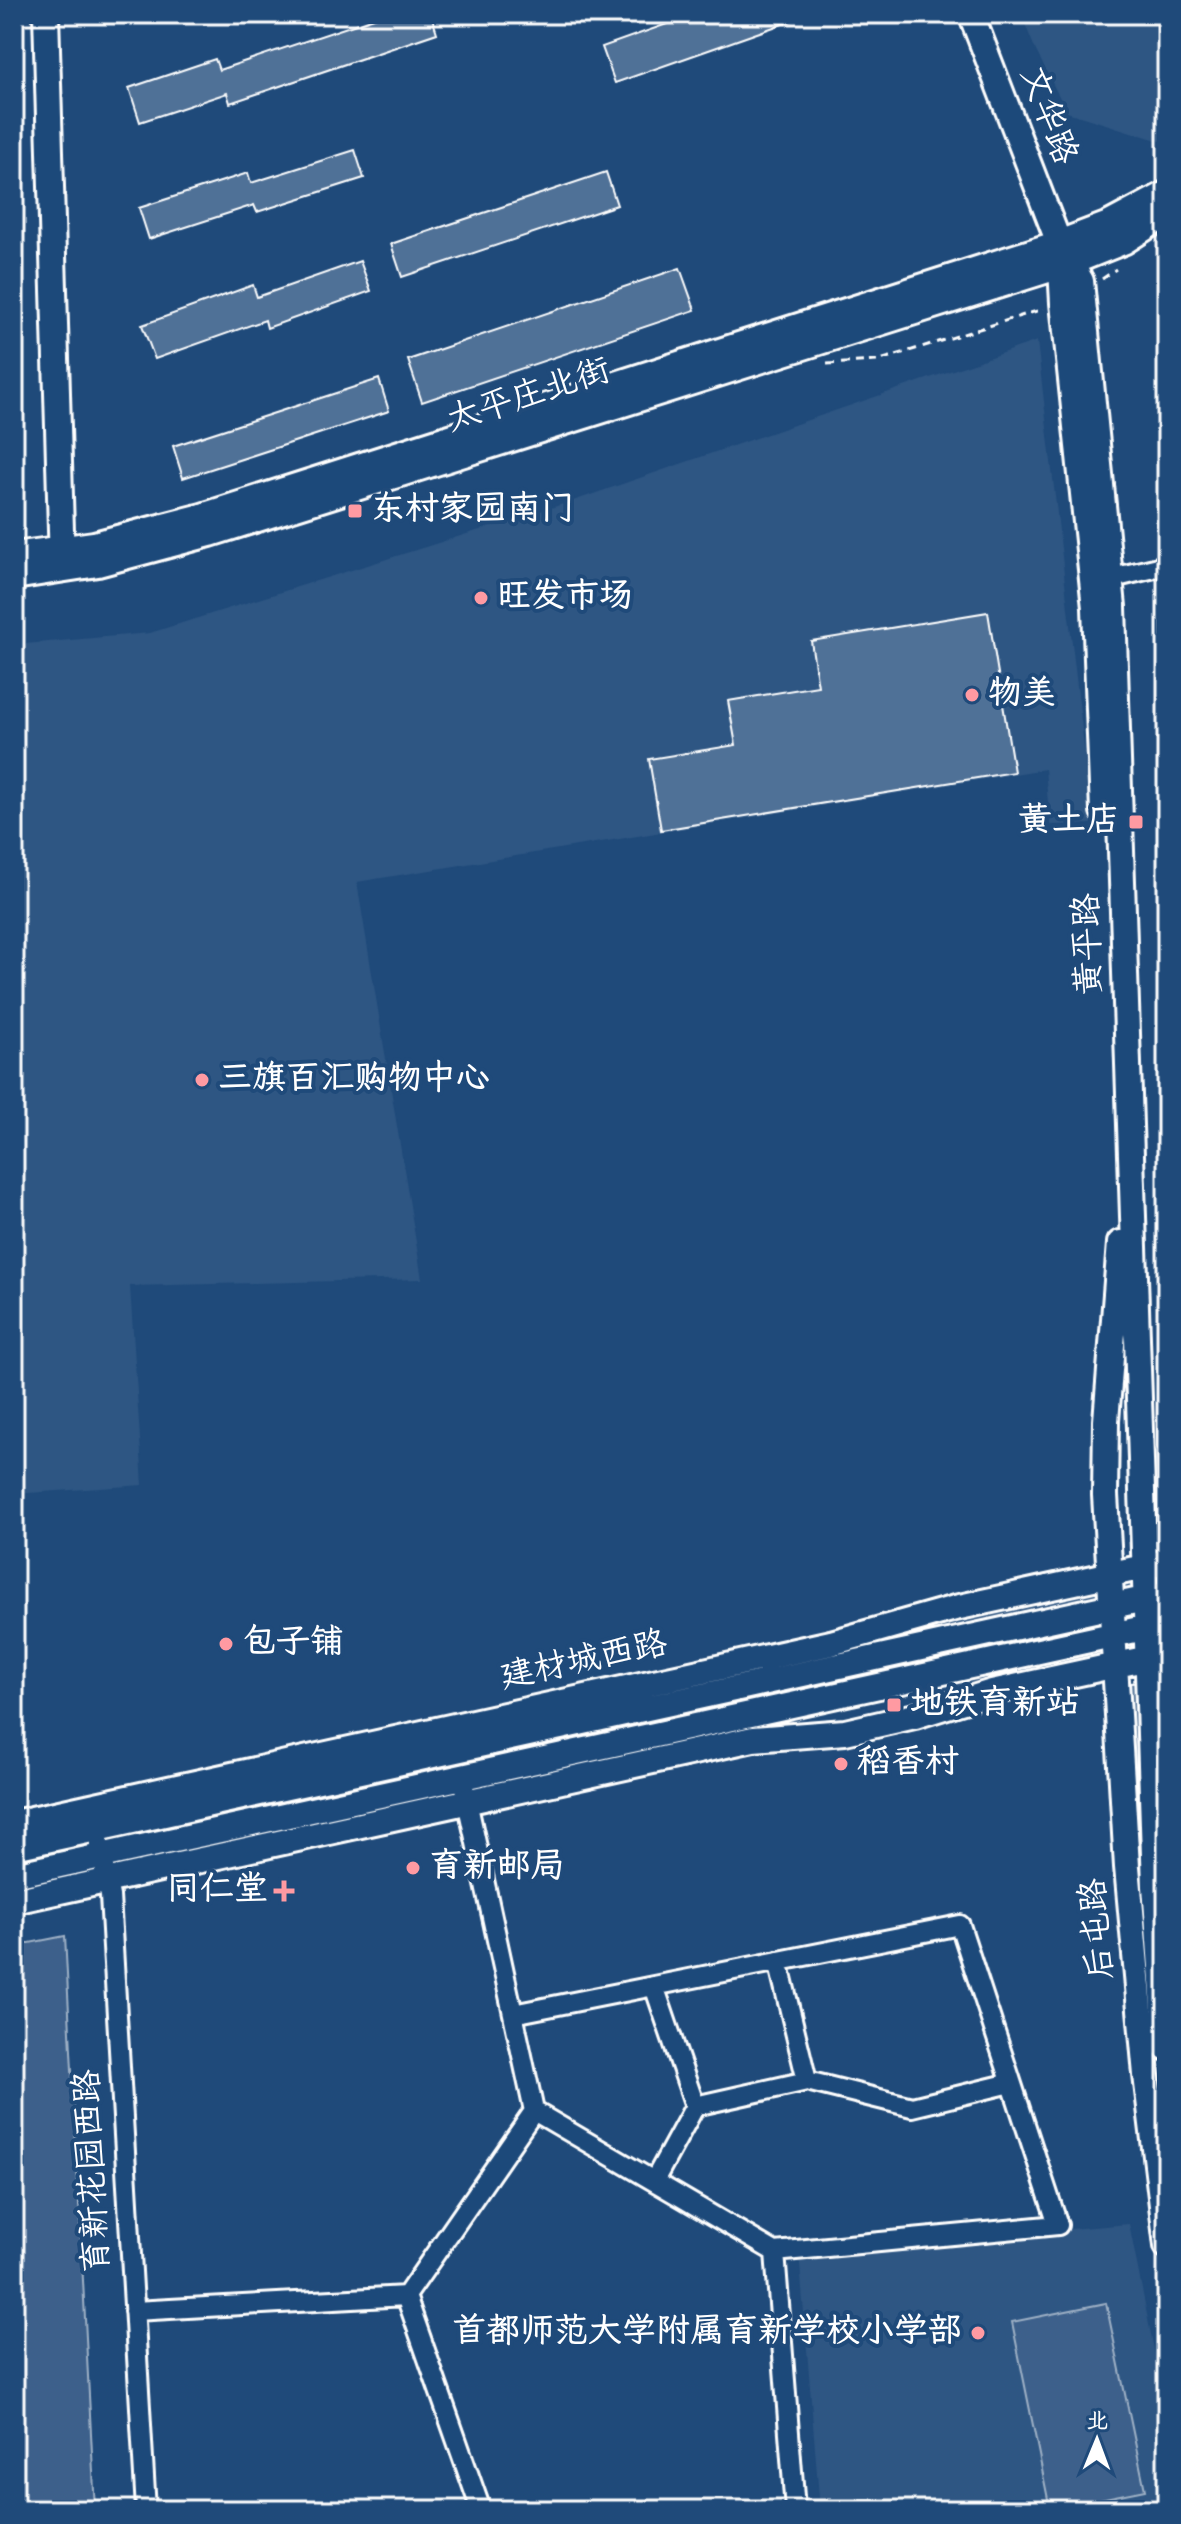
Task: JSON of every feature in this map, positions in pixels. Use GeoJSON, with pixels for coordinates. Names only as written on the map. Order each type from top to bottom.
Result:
{"type":"FeatureCollection","features":[{"type":"Feature","properties":{"kind":"main road"},"geometry":{"type":"LineString","coordinates":[[46,14],[62,561]]}},
{"type":"Feature","properties":{"kind":"main road","name":"文华路"},"geometry":{"type":"LineString","coordinates":[[971,14],[1064,257]]}},
{"type":"Feature","properties":{"kind":"main road"},"geometry":{"type":"LineString","coordinates":[[1064,257],[1109,224],[1167,193]]}},
{"type":"Feature","properties":{"kind":"main road"},"geometry":{"type":"LineString","coordinates":[[1064,257],[1125,241],[1167,214]]}},
{"type":"Feature","properties":{"kind":"main road","name":"太平庄北街"},"geometry":{"type":"LineString","coordinates":[[14,555],[62,561],[132,556],[210,534],[1064,257]]}},
{"type":"Feature","properties":{"kind":"main road","name":"黄平路"},"geometry":{"type":"LineString","coordinates":[[1064,257],[1063,303],[1102,580],[1157,1625]]}},
{"type":"Feature","properties":{"kind":"main road","name":"太平庄北街"},"geometry":{"type":"LineString","coordinates":[[14,577],[62,561]]}},
{"type":"Feature","properties":{"kind":"main road","name":"黄平路"},"geometry":{"type":"LineString","coordinates":[[1102,580],[1120,1218],[1105,1457],[1111,1605]]}},
{"type":"Feature","properties":{"kind":"main road","name":"建材城西路"},"geometry":{"type":"LineString","coordinates":[[14,1823],[831,1643],[955,1608],[1156,1564]]}},
{"type":"Feature","properties":{"kind":"main road","name":"建材城西路"},"geometry":{"type":"LineString","coordinates":[[14,1847],[1156,1596]]}},
{"type":"Feature","properties":{"kind":"main road","name":"后屯路"},"geometry":{"type":"LineString","coordinates":[[1111,1605],[1127,1867],[1143,2045],[1167,2246]]}},
{"type":"Feature","properties":{"kind":"main road"},"geometry":{"type":"LineString","coordinates":[[14,1901],[1157,1625]]}},
{"type":"Feature","properties":{"kind":"main road","name":"后屯路"},"geometry":{"type":"LineString","coordinates":[[1157,1625],[1155,1886],[1167,2048]]}},
{"type":"Feature","properties":{"kind":"main road"},"geometry":{"type":"LineString","coordinates":[[14,1875],[102,1856],[753,1739],[845,1732],[915,1716],[992,1692],[1158,1656]]}},
{"type":"Feature","properties":{"kind":"street"},"geometry":{"type":"LineString","coordinates":[[1102,580],[1167,565]]}},
{"type":"Feature","properties":{"kind":"street"},"geometry":{"type":"LineString","coordinates":[[406,2296],[534,2111],[465,1790]]}},
{"type":"Feature","properties":{"kind":"street","name":"育新花园西路"},"geometry":{"type":"LineString","coordinates":[[96,1829],[108,1880],[146,2510]]}},
{"type":"Feature","properties":{"kind":"street"},"geometry":{"type":"LineString","coordinates":[[513,2014],[960,1925],[1058,2225],[775,2252],[534,2111]]}},
{"type":"Feature","properties":{"kind":"street"},"geometry":{"type":"LineString","coordinates":[[778,1961],[807,2081]]}},
{"type":"Feature","properties":{"kind":"street"},"geometry":{"type":"LineString","coordinates":[[654,1986],[695,2106],[654,2181]]}},
{"type":"Feature","properties":{"kind":"street"},"geometry":{"type":"LineString","coordinates":[[695,2106],[807,2081],[912,2107],[1011,2083]]}},
{"type":"Feature","properties":{"kind":"street"},"geometry":{"type":"LineString","coordinates":[[775,2252],[795,2510]]}},
{"type":"Feature","properties":{"kind":"street"},"geometry":{"type":"LineString","coordinates":[[134,2311],[406,2296]]}},
{"type":"Feature","properties":{"kind":"street"},"geometry":{"type":"LineString","coordinates":[[406,2296],[481,2510]]}},
{"type":"Feature","properties":{"kind":"shaded area"},"geometry":{"type":"Polygon","coordinates":[[[1021,14],[1167,14],[1167,136],[1160,141],[1067,112],[1021,14]]]}},
{"type":"Feature","properties":{"kind":"shaded area","name":"三旗百汇购物中心"},"geometry":{"type":"Polygon","coordinates":[[[1037,341],[1093,824],[1050,825],[1045,769],[357,882],[422,1279],[130,1286],[143,1485],[14,1494],[14,645],[150,633],[576,500],[1037,341]]]}},
{"type":"Feature","properties":{"kind":"shaded area"},"geometry":{"type":"Polygon","coordinates":[[[65,1936],[95,2510],[14,2510],[14,1946],[65,1936]]]}},
{"type":"Feature","properties":{"kind":"shaded area","name":"首都师范大学附属育新学校小学部"},"geometry":{"type":"Polygon","coordinates":[[[1129,2224],[1167,2415],[1167,2510],[820,2510],[799,2252],[1129,2224]]]}},
{"type":"Feature","properties":{"kind":"shaded area"},"geometry":{"type":"Polygon","coordinates":[[[1106,2303],[1145,2490],[1050,2509],[1012,2322],[1106,2303]]]}},
{"type":"Feature","properties":{"kind":"building"},"geometry":{"type":"Polygon","coordinates":[[[386,14],[431,14],[437,33],[230,103],[227,93],[140,122],[129,88],[215,59],[219,70],[386,14]]]}},
{"type":"Feature","properties":{"kind":"building"},"geometry":{"type":"Polygon","coordinates":[[[695,14],[811,14],[615,83],[602,47],[695,14]]]}},
{"type":"Feature","properties":{"kind":"building"},"geometry":{"type":"Polygon","coordinates":[[[355,150],[364,178],[257,212],[254,205],[149,239],[139,208],[248,173],[251,183],[355,150]]]}},
{"type":"Feature","properties":{"kind":"building"},"geometry":{"type":"Polygon","coordinates":[[[606,172],[617,205],[402,277],[391,244],[606,172]]]}},
{"type":"Feature","properties":{"kind":"building"},"geometry":{"type":"Polygon","coordinates":[[[360,261],[371,291],[267,328],[265,320],[155,359],[142,325],[253,285],[257,297],[360,261]]]}},
{"type":"Feature","properties":{"kind":"building"},"geometry":{"type":"Polygon","coordinates":[[[680,268],[695,310],[422,402],[408,360],[680,268]]]}},
{"type":"Feature","properties":{"kind":"building"},"geometry":{"type":"Polygon","coordinates":[[[1167,373],[1167,402],[1160,374],[1167,373]]]}},
{"type":"Feature","properties":{"kind":"building"},"geometry":{"type":"Polygon","coordinates":[[[379,379],[389,411],[183,478],[173,446],[379,379]]]}},
{"type":"Feature","properties":{"kind":"building"},"geometry":{"type":"Polygon","coordinates":[[[988,612],[1014,772],[661,830],[649,759],[736,745],[728,701],[818,686],[811,641],[988,612]]]}},
{"type":"Feature","properties":{"kind":"building"},"geometry":{"type":"Polygon","coordinates":[[[1167,615],[1167,709],[1164,710],[1162,616],[1167,615]]]}},
{"type":"Feature","properties":{"kind":"building"},"geometry":{"type":"Polygon","coordinates":[[[1167,757],[1167,782],[1162,758],[1167,757]]]}},
{"type":"Feature","properties":{"kind":"building"},"geometry":{"type":"Polygon","coordinates":[[[1167,1682],[1167,2060],[1141,2061],[1125,1683],[1167,1682]]]}},
{"type":"Feature","properties":{"kind":"place","name":"东村家园南门"},"geometry":{"type":"Point","coordinates":[355,511]}},
{"type":"Feature","properties":{"kind":"place","name":"旺发市场"},"geometry":{"type":"Point","coordinates":[481,598]}},
{"type":"Feature","properties":{"kind":"place","name":"物美"},"geometry":{"type":"Point","coordinates":[972,695]}},
{"type":"Feature","properties":{"kind":"place","name":"黄土店"},"geometry":{"type":"Point","coordinates":[1136,822]}},
{"type":"Feature","properties":{"kind":"place","name":"三旗百汇购物中心"},"geometry":{"type":"Point","coordinates":[202,1080]}},
{"type":"Feature","properties":{"kind":"place","name":"包子铺"},"geometry":{"type":"Point","coordinates":[226,1644]}},
{"type":"Feature","properties":{"kind":"place","name":"地铁育新站"},"geometry":{"type":"Point","coordinates":[894,1705]}},
{"type":"Feature","properties":{"kind":"place","name":"稻香村"},"geometry":{"type":"Point","coordinates":[841,1764]}},
{"type":"Feature","properties":{"kind":"place","name":"育新邮局"},"geometry":{"type":"Point","coordinates":[413,1868]}},
{"type":"Feature","properties":{"kind":"place","name":"同仁堂"},"geometry":{"type":"Point","coordinates":[284,1891]}},
{"type":"Feature","properties":{"kind":"place","name":"首都师范大学附属育新学校小学部"},"geometry":{"type":"Point","coordinates":[978,2333]}}]}
